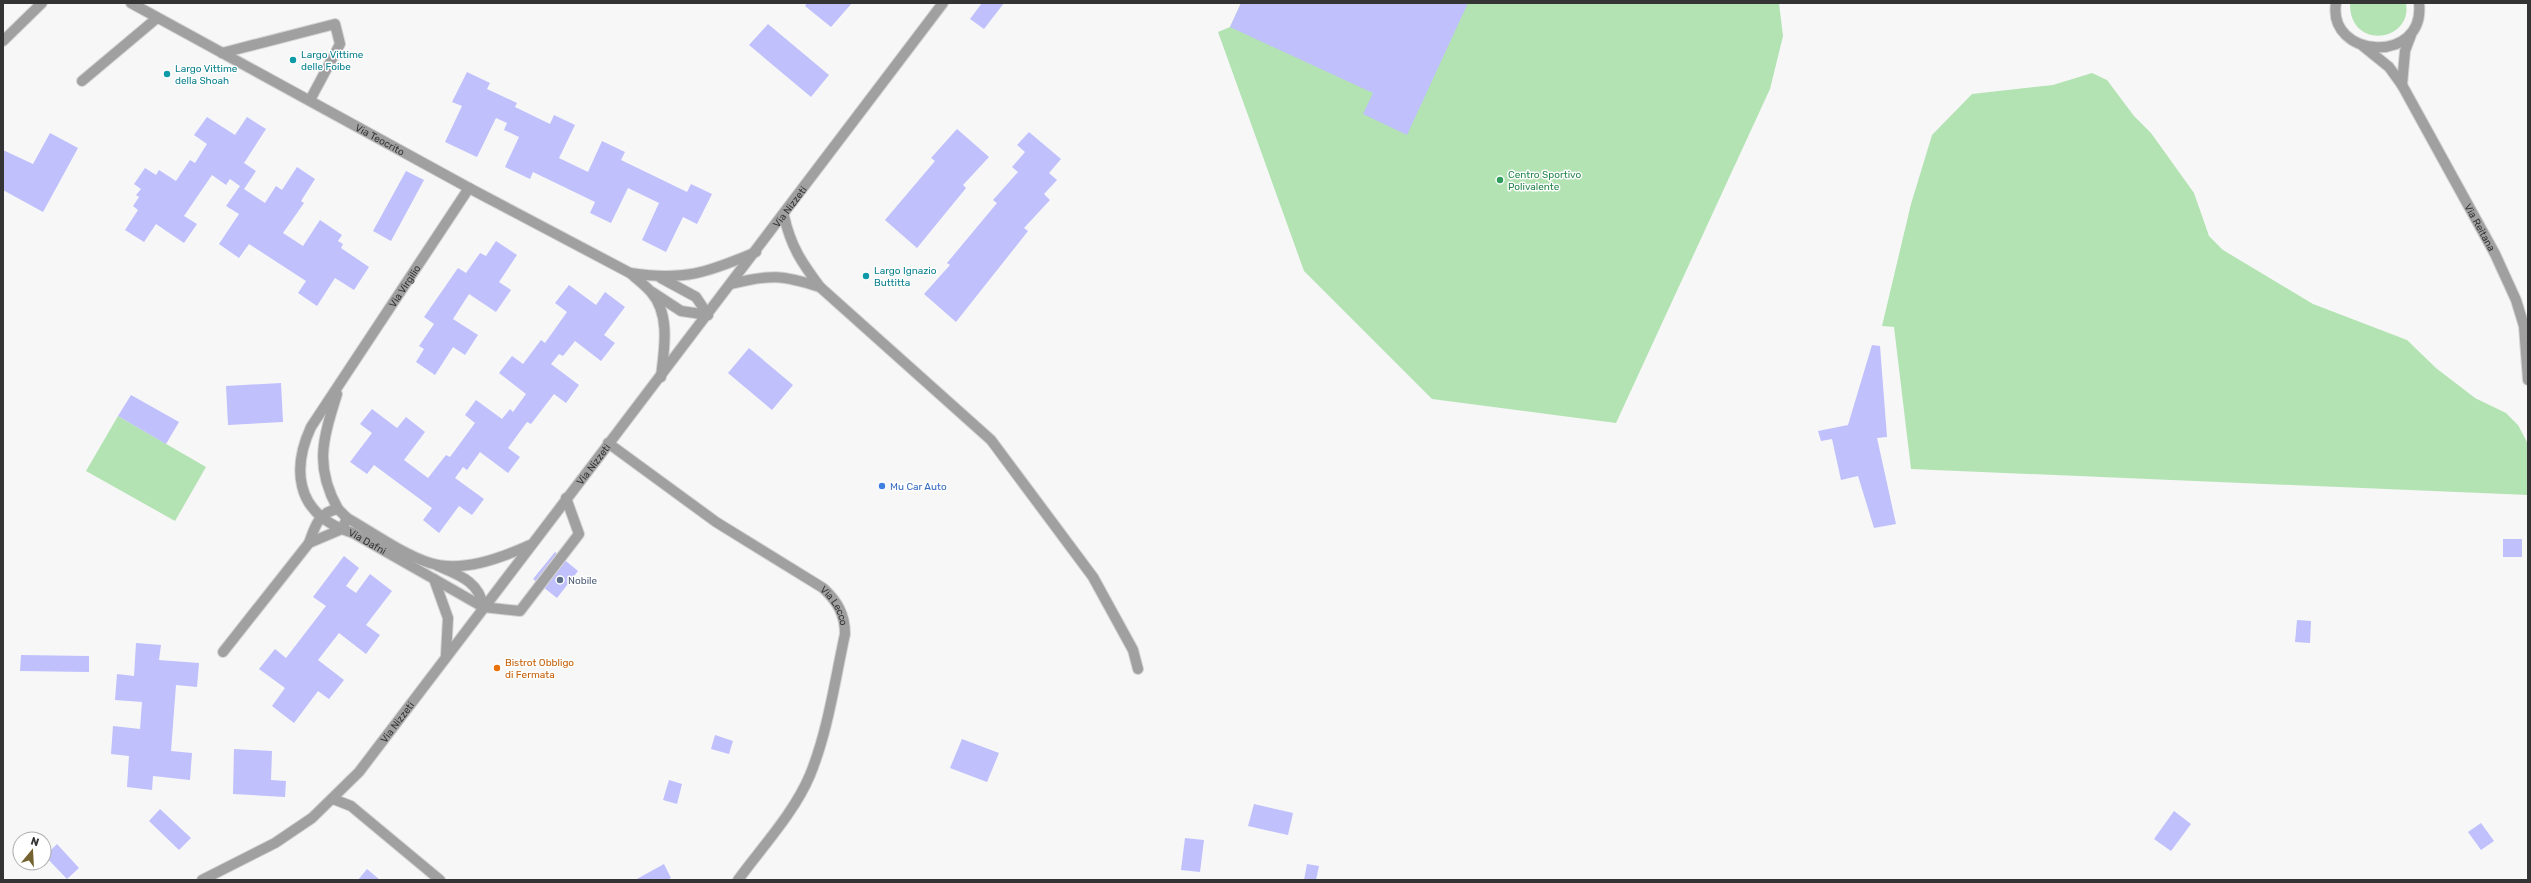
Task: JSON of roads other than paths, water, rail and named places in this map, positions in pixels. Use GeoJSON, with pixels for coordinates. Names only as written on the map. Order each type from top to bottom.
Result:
{"type":"FeatureCollection","features":[{"type":"Feature","properties":{"kind":"street"},"geometry":{"type":"LineString","coordinates":[[3,41],[42,3]]}},
{"type":"Feature","properties":{"kind":"street","name":"Via Teocrito"},"geometry":{"type":"LineString","coordinates":[[131,3],[468,188],[630,273]]}},
{"type":"Feature","properties":{"kind":"street","name":"Via Nizzeti"},"geometry":{"type":"LineString","coordinates":[[202,880],[275,843],[312,818],[359,772],[608,443],[661,377],[784,216],[944,3]]}},
{"type":"Feature","properties":{"kind":"street","name":"Via Reitana"},"geometry":{"type":"LineString","coordinates":[[2336,3],[2337,18],[2343,30],[2352,40],[2363,46],[2389,67],[2402,85],[2495,254],[2516,300],[2524,326],[2528,380]]}},
{"type":"Feature","properties":{"kind":"street"},"geometry":{"type":"LineString","coordinates":[[2402,85],[2405,51],[2414,28],[2420,4]]}},
{"type":"Feature","properties":{"kind":"street"},"geometry":{"type":"LineString","coordinates":[[82,81],[158,18]]}},
{"type":"Feature","properties":{"kind":"street"},"geometry":{"type":"LineString","coordinates":[[222,53],[335,24],[340,44],[310,100]]}},
{"type":"Feature","properties":{"kind":"street"},"geometry":{"type":"LineString","coordinates":[[2363,46],[2386,48],[2397,44],[2414,28]]}},
{"type":"Feature","properties":{"kind":"street","name":"Via Virgilio"},"geometry":{"type":"LineString","coordinates":[[320,518],[313,512],[302,485],[300,459],[303,444],[311,427],[340,382],[468,188]]}},
{"type":"Feature","properties":{"kind":"street"},"geometry":{"type":"LineString","coordinates":[[784,216],[788,236],[797,257],[820,287],[991,440],[1093,577],[1133,650],[1138,669]]}},
{"type":"Feature","properties":{"kind":"street"},"geometry":{"type":"LineString","coordinates":[[630,273],[657,276],[692,276],[715,270],[756,252]]}},
{"type":"Feature","properties":{"kind":"street"},"geometry":{"type":"LineString","coordinates":[[630,273],[652,292],[681,311],[708,315]]}},
{"type":"Feature","properties":{"kind":"street"},"geometry":{"type":"LineString","coordinates":[[657,276],[696,297],[708,315]]}},
{"type":"Feature","properties":{"kind":"street"},"geometry":{"type":"LineString","coordinates":[[731,284],[759,277],[775,276],[794,279],[820,287]]}},
{"type":"Feature","properties":{"kind":"street"},"geometry":{"type":"LineString","coordinates":[[652,292],[661,316],[666,338],[661,377]]}},
{"type":"Feature","properties":{"kind":"street","name":"Via Dafni"},"geometry":{"type":"LineString","coordinates":[[340,382],[329,419],[322,457],[327,489],[338,509],[347,518],[430,563],[458,565],[477,563],[502,558],[531,545]]}},
{"type":"Feature","properties":{"kind":"street","name":"Via Lecco"},"geometry":{"type":"LineString","coordinates":[[608,443],[716,522],[823,588],[834,598],[845,622],[845,634],[820,746],[810,776],[789,811],[738,880]]}},
{"type":"Feature","properties":{"kind":"street"},"geometry":{"type":"LineString","coordinates":[[430,563],[461,576],[479,590],[483,608],[520,611],[579,534],[566,498]]}},
{"type":"Feature","properties":{"kind":"street"},"geometry":{"type":"LineString","coordinates":[[223,652],[309,542],[320,518],[329,511],[338,509]]}},
{"type":"Feature","properties":{"kind":"street"},"geometry":{"type":"LineString","coordinates":[[320,518],[342,529],[347,518]]}},
{"type":"Feature","properties":{"kind":"street","name":"Via Dafni"},"geometry":{"type":"LineString","coordinates":[[309,542],[342,529],[353,533],[483,608]]}},
{"type":"Feature","properties":{"kind":"street"},"geometry":{"type":"LineString","coordinates":[[434,579],[448,618],[446,656]]}},
{"type":"Feature","properties":{"kind":"street"},"geometry":{"type":"LineString","coordinates":[[333,799],[351,806],[440,880]]}},
{"type":"Feature","properties":{"kind":"place","name":"Largo Vittime delle Foibe"},"geometry":{"type":"Point","coordinates":[293,60]}},
{"type":"Feature","properties":{"kind":"place","name":"Largo Vittime della Shoah"},"geometry":{"type":"Point","coordinates":[167,74]}},
{"type":"Feature","properties":{"kind":"place","name":"Centro Sportivo Polivalente"},"geometry":{"type":"Point","coordinates":[1500,180]}},
{"type":"Feature","properties":{"kind":"place","name":"Largo Ignazio Buttitta"},"geometry":{"type":"Point","coordinates":[866,276]}},
{"type":"Feature","properties":{"kind":"place","name":"Mu Car Auto"},"geometry":{"type":"Point","coordinates":[882,486]}},
{"type":"Feature","properties":{"kind":"place","name":"Nobile"},"geometry":{"type":"Point","coordinates":[560,580]}},
{"type":"Feature","properties":{"kind":"place","name":"Bistrot Obbligo di Fermata"},"geometry":{"type":"Point","coordinates":[497,668]}}]}
